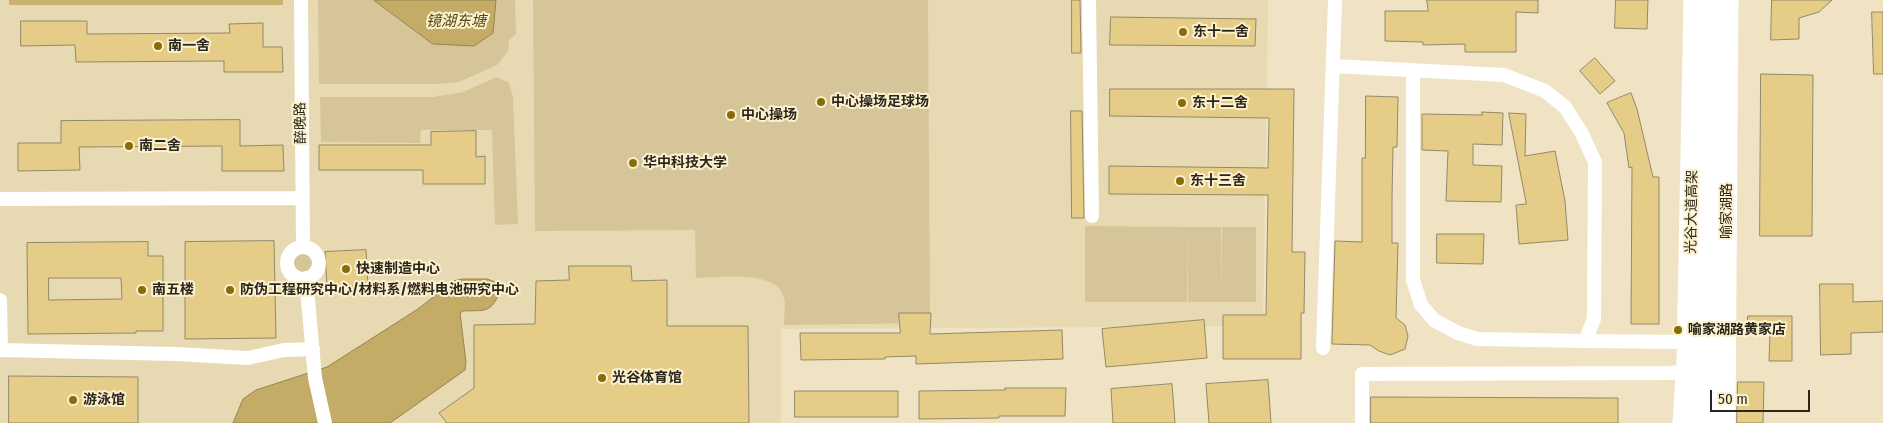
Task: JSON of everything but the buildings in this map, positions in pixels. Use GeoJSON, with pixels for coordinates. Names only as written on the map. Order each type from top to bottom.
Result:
{"type":"FeatureCollection","features":[{"type":"Feature","properties":{"kind":"highway","name":"光谷大道高架"},"geometry":{"type":"LineString","coordinates":[[1685,423],[1689,360],[1696,0]]}},
{"type":"Feature","properties":{"kind":"highway","name":"光谷大道高架"},"geometry":{"type":"LineString","coordinates":[[1710,423],[1709,359],[1716,0]]}},
{"type":"Feature","properties":{"kind":"main road"},"geometry":{"type":"LineString","coordinates":[[1685,0],[1685,423]]}},
{"type":"Feature","properties":{"kind":"main road","name":"喻家湖路"},"geometry":{"type":"LineString","coordinates":[[1726,423],[1728,0]]}},
{"type":"Feature","properties":{"kind":"street","name":"醉晚路"},"geometry":{"type":"LineString","coordinates":[[301,0],[303,247]]}},
{"type":"Feature","properties":{"kind":"street"},"geometry":{"type":"LineString","coordinates":[[1089,0],[1092,216]]}},
{"type":"Feature","properties":{"kind":"street"},"geometry":{"type":"LineString","coordinates":[[1323,348],[1335,0]]}},
{"type":"Feature","properties":{"kind":"street"},"geometry":{"type":"LineString","coordinates":[[1332,66],[1504,75],[1545,91],[1565,108],[1581,132],[1594,162],[1594,319],[1585,341]]}},
{"type":"Feature","properties":{"kind":"street"},"geometry":{"type":"LineString","coordinates":[[1413,71],[1413,280],[1421,305],[1434,320],[1458,333],[1477,339],[1684,342]]}},
{"type":"Feature","properties":{"kind":"street"},"geometry":{"type":"LineString","coordinates":[[0,199],[303,198]]}},
{"type":"Feature","properties":{"kind":"street"},"geometry":{"type":"LineString","coordinates":[[303,247],[312,249],[316,253],[319,263],[315,273],[306,278],[297,278],[289,272],[286,262],[293,250],[303,247]]}},
{"type":"Feature","properties":{"kind":"street"},"geometry":{"type":"LineString","coordinates":[[306,278],[315,378],[325,423]]}},
{"type":"Feature","properties":{"kind":"street"},"geometry":{"type":"LineString","coordinates":[[0,300],[1,350],[175,354],[248,358],[284,350],[313,349]]}},
{"type":"Feature","properties":{"kind":"street"},"geometry":{"type":"LineString","coordinates":[[1362,423],[1362,374],[1670,374],[1684,372]]}},
{"type":"Feature","properties":{"kind":"shaded area","name":"华中科技大学"},"geometry":{"type":"Polygon","coordinates":[[[0,0],[1268,0],[1263,326],[781,329],[781,423],[0,423],[0,0]]]}},
{"type":"Feature","properties":{"kind":"shaded area"},"geometry":{"type":"Polygon","coordinates":[[[9,0],[283,0],[283,5],[9,5],[9,0]]]}},
{"type":"Feature","properties":{"kind":"shaded area"},"geometry":{"type":"Polygon","coordinates":[[[318,0],[374,0],[433,44],[474,46],[493,33],[496,0],[515,0],[516,34],[509,40],[508,51],[497,65],[459,82],[438,84],[319,84],[318,0]]]}},
{"type":"Feature","properties":{"kind":"shaded area","name":"中心操场"},"geometry":{"type":"Polygon","coordinates":[[[533,0],[928,0],[930,323],[784,325],[784,297],[779,288],[770,282],[745,277],[696,278],[695,230],[535,231],[533,0]]]}},
{"type":"Feature","properties":{"kind":"shaded area"},"geometry":{"type":"Polygon","coordinates":[[[497,77],[509,83],[513,98],[518,224],[495,225],[492,130],[421,130],[420,143],[321,142],[320,97],[433,97],[463,92],[497,77]]]}},
{"type":"Feature","properties":{"kind":"shaded area"},"geometry":{"type":"Polygon","coordinates":[[[1085,226],[1187,227],[1187,302],[1085,302],[1085,226]]]}},
{"type":"Feature","properties":{"kind":"shaded area"},"geometry":{"type":"Polygon","coordinates":[[[1187,227],[1221,227],[1222,302],[1188,302],[1187,227]]]}},
{"type":"Feature","properties":{"kind":"shaded area"},"geometry":{"type":"Polygon","coordinates":[[[1222,227],[1256,227],[1256,302],[1222,302],[1222,227]]]}},
{"type":"Feature","properties":{"kind":"shaded area"},"geometry":{"type":"Polygon","coordinates":[[[303,254],[309,257],[312,263],[309,269],[303,272],[297,269],[294,263],[297,257],[303,254]]]}},
{"type":"Feature","properties":{"kind":"water","name":"镜湖东塘"},"geometry":{"type":"Polygon","coordinates":[[[374,0],[496,0],[493,33],[474,46],[433,44],[374,0]]]}},
{"type":"Feature","properties":{"kind":"water"},"geometry":{"type":"Polygon","coordinates":[[[487,279],[495,282],[500,291],[494,304],[490,307],[460,313],[466,362],[465,370],[390,423],[233,423],[243,399],[256,390],[327,367],[418,309],[454,281],[487,279]]]}},
{"type":"Feature","properties":{"kind":"place","name":"东十一舍"},"geometry":{"type":"Point","coordinates":[1183,32]}},
{"type":"Feature","properties":{"kind":"place","name":"南一舍"},"geometry":{"type":"Point","coordinates":[158,46]}},
{"type":"Feature","properties":{"kind":"place","name":"中心操场足球场"},"geometry":{"type":"Point","coordinates":[821,102]}},
{"type":"Feature","properties":{"kind":"place","name":"东十二舍"},"geometry":{"type":"Point","coordinates":[1182,103]}},
{"type":"Feature","properties":{"kind":"place","name":"中心操场"},"geometry":{"type":"Point","coordinates":[731,115]}},
{"type":"Feature","properties":{"kind":"place","name":"南二舍"},"geometry":{"type":"Point","coordinates":[129,146]}},
{"type":"Feature","properties":{"kind":"place","name":"华中科技大学"},"geometry":{"type":"Point","coordinates":[633,163]}},
{"type":"Feature","properties":{"kind":"place","name":"东十三舍"},"geometry":{"type":"Point","coordinates":[1180,181]}},
{"type":"Feature","properties":{"kind":"place","name":"快速制造中心"},"geometry":{"type":"Point","coordinates":[346,269]}},
{"type":"Feature","properties":{"kind":"place","name":"南五楼"},"geometry":{"type":"Point","coordinates":[142,290]}},
{"type":"Feature","properties":{"kind":"place","name":"防伪工程研究中心/材料系/燃料电池研究中心"},"geometry":{"type":"Point","coordinates":[230,290]}},
{"type":"Feature","properties":{"kind":"place","name":"喻家湖路黄家店"},"geometry":{"type":"Point","coordinates":[1678,330]}},
{"type":"Feature","properties":{"kind":"place","name":"光谷体育馆"},"geometry":{"type":"Point","coordinates":[602,378]}},
{"type":"Feature","properties":{"kind":"place","name":"游泳馆"},"geometry":{"type":"Point","coordinates":[73,400]}}]}
